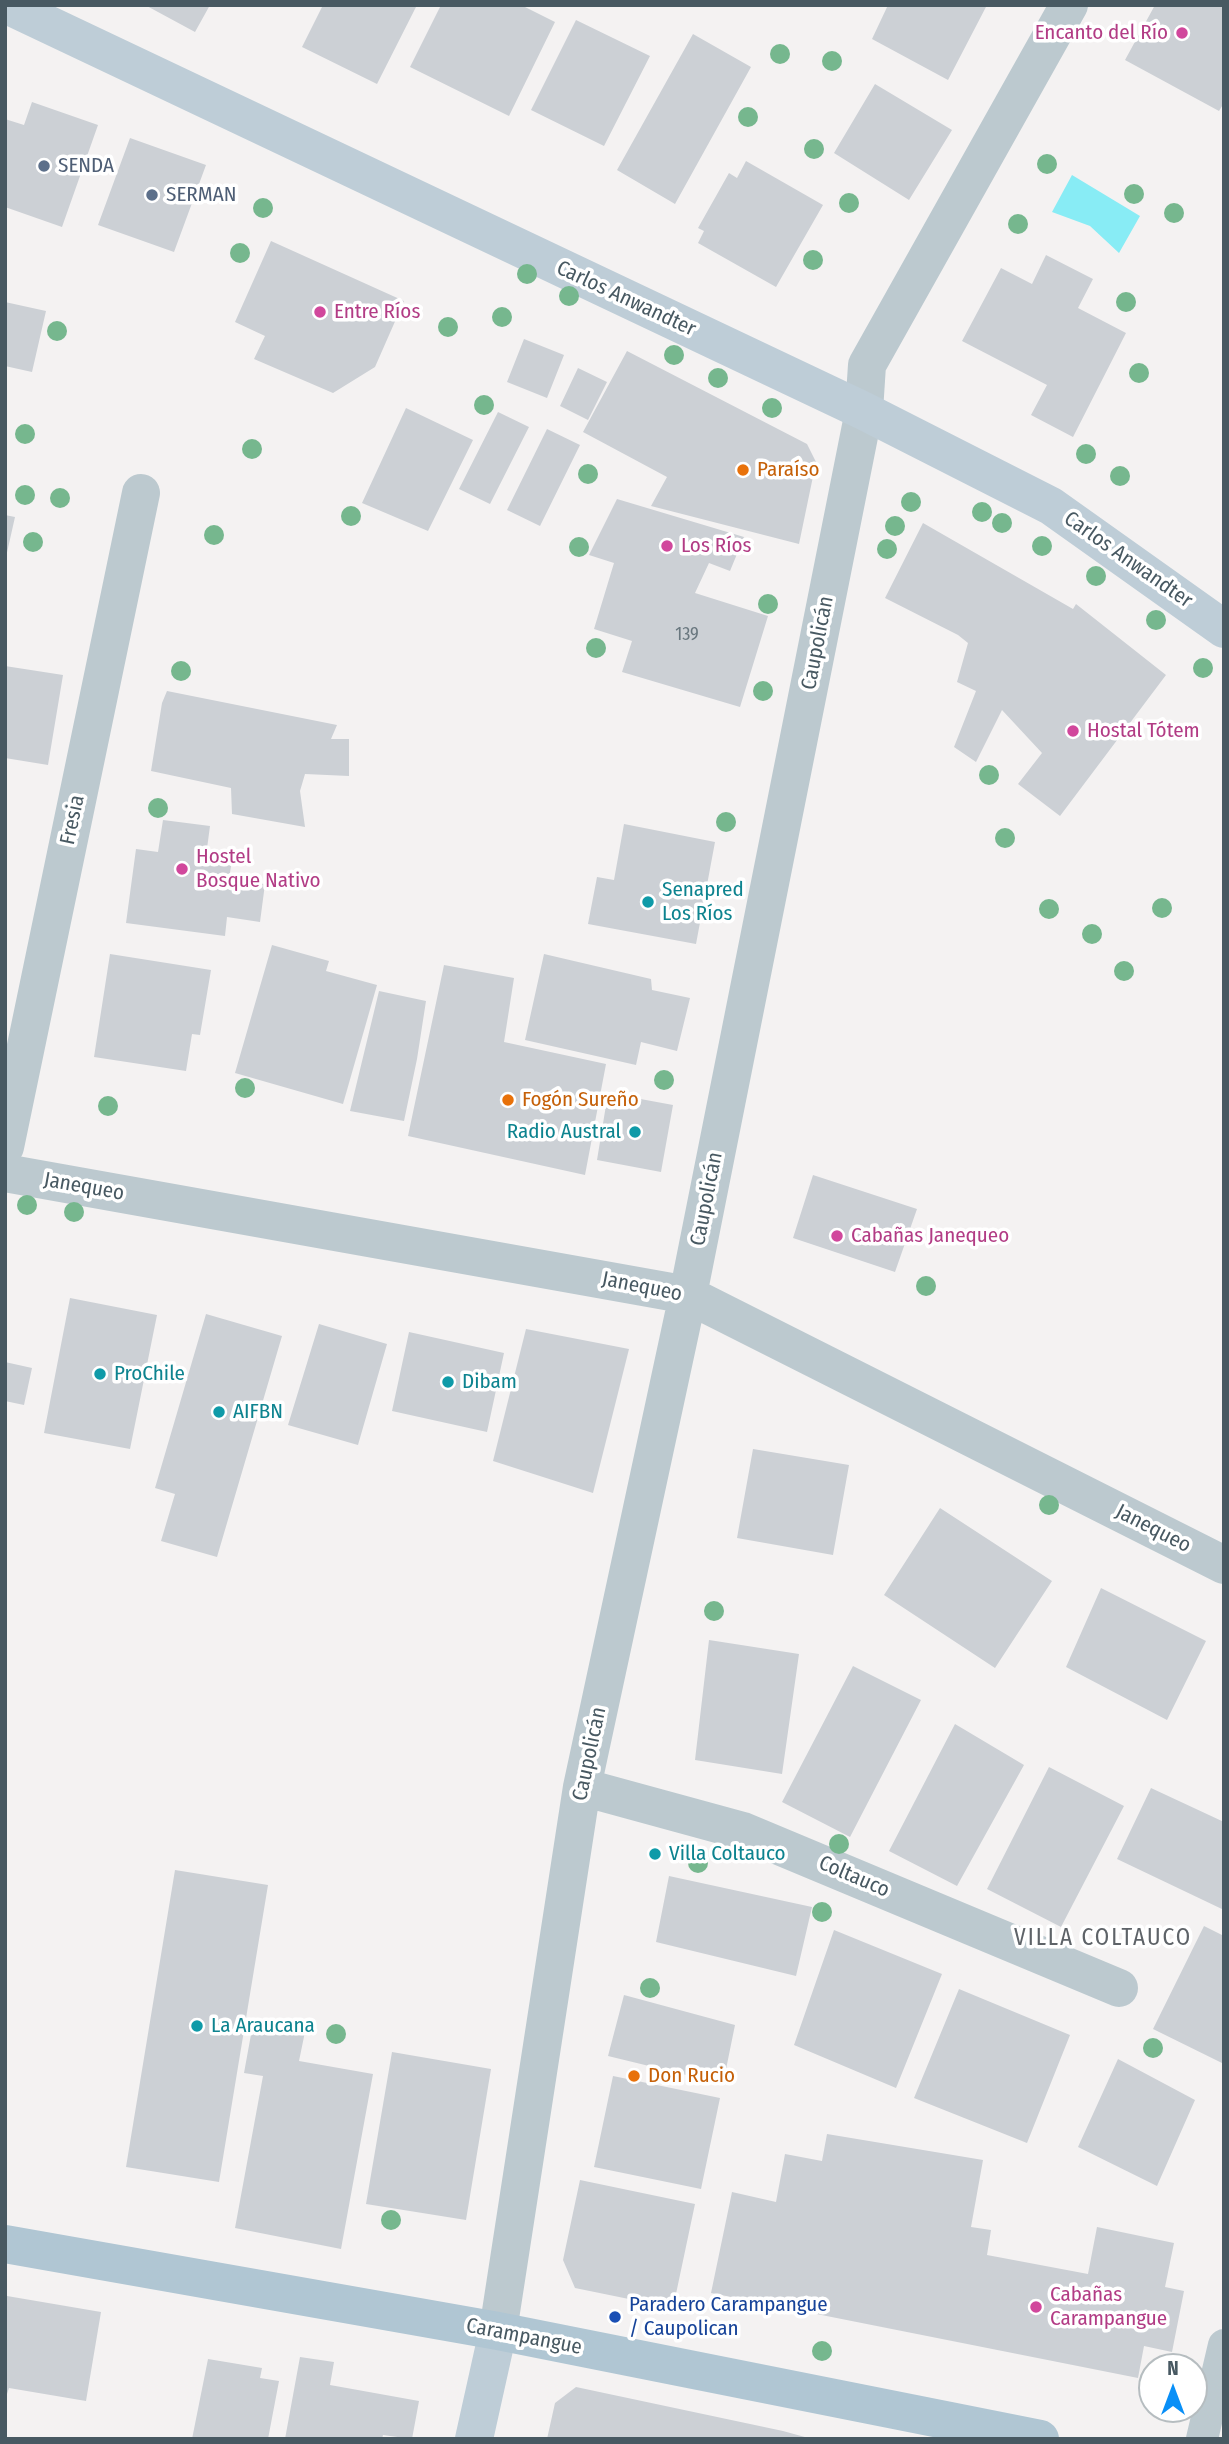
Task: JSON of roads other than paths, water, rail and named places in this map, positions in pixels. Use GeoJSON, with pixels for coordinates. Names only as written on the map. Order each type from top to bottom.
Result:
{"type":"FeatureCollection","features":[{"type":"Feature","properties":{"kind":"main road","name":"Carampangue"},"geometry":{"type":"LineString","coordinates":[[5,2244],[498,2331],[1040,2439]]}},
{"type":"Feature","properties":{"kind":"street","name":"Carlos Anwandter"},"geometry":{"type":"LineString","coordinates":[[7,5],[864,411],[1051,506],[1224,629]]}},
{"type":"Feature","properties":{"kind":"street","name":"Caupolicán"},"geometry":{"type":"LineString","coordinates":[[474,2439],[498,2331],[582,1787],[688,1295],[864,411],[867,365],[1069,5]]}},
{"type":"Feature","properties":{"kind":"street","name":"Fresia"},"geometry":{"type":"LineString","coordinates":[[5,1147],[141,492]]}},
{"type":"Feature","properties":{"kind":"street","name":"Janequeo"},"geometry":{"type":"LineString","coordinates":[[5,1174],[688,1295],[1224,1565]]}},
{"type":"Feature","properties":{"kind":"street","name":"Coltauco"},"geometry":{"type":"LineString","coordinates":[[582,1787],[743,1830],[1119,1988]]}},
{"type":"Feature","properties":{"kind":"lane"},"geometry":{"type":"LineString","coordinates":[[1202,2439],[1224,2345]]}},
{"type":"Feature","properties":{"kind":"water"},"geometry":{"type":"Polygon","coordinates":[[[1072,175],[1140,216],[1119,253],[1090,226],[1052,212],[1072,175]]]}},
{"type":"Feature","properties":{"kind":"place","name":"Encanto del Río"},"geometry":{"type":"Point","coordinates":[1182,33]}},
{"type":"Feature","properties":{"kind":"place","name":"SENDA"},"geometry":{"type":"Point","coordinates":[44,166]}},
{"type":"Feature","properties":{"kind":"place","name":"SERMAN"},"geometry":{"type":"Point","coordinates":[152,195]}},
{"type":"Feature","properties":{"kind":"place","name":"Entre Ríos"},"geometry":{"type":"Point","coordinates":[320,312]}},
{"type":"Feature","properties":{"kind":"place","name":"Paraíso"},"geometry":{"type":"Point","coordinates":[743,470]}},
{"type":"Feature","properties":{"kind":"place","name":"Los Ríos"},"geometry":{"type":"Point","coordinates":[667,546]}},
{"type":"Feature","properties":{"kind":"place","name":"Hostal Tótem"},"geometry":{"type":"Point","coordinates":[1073,731]}},
{"type":"Feature","properties":{"kind":"place","name":"Hostel Bosque Nativo"},"geometry":{"type":"Point","coordinates":[182,869]}},
{"type":"Feature","properties":{"kind":"place","name":"Senapred Los Ríos"},"geometry":{"type":"Point","coordinates":[648,902]}},
{"type":"Feature","properties":{"kind":"place","name":"Fogón Sureño"},"geometry":{"type":"Point","coordinates":[508,1100]}},
{"type":"Feature","properties":{"kind":"place","name":"Radio Austral"},"geometry":{"type":"Point","coordinates":[635,1132]}},
{"type":"Feature","properties":{"kind":"place","name":"Cabañas Janequeo"},"geometry":{"type":"Point","coordinates":[837,1236]}},
{"type":"Feature","properties":{"kind":"place","name":"ProChile"},"geometry":{"type":"Point","coordinates":[100,1374]}},
{"type":"Feature","properties":{"kind":"place","name":"Dibam"},"geometry":{"type":"Point","coordinates":[448,1382]}},
{"type":"Feature","properties":{"kind":"place","name":"AIFBN"},"geometry":{"type":"Point","coordinates":[219,1412]}},
{"type":"Feature","properties":{"kind":"place","name":"Villa Coltauco"},"geometry":{"type":"Point","coordinates":[655,1854]}},
{"type":"Feature","properties":{"kind":"place","name":"La Araucana"},"geometry":{"type":"Point","coordinates":[197,2026]}},
{"type":"Feature","properties":{"kind":"place","name":"Don Rucio"},"geometry":{"type":"Point","coordinates":[634,2076]}},
{"type":"Feature","properties":{"kind":"place","name":"Cabañas Carampangue"},"geometry":{"type":"Point","coordinates":[1036,2307]}},
{"type":"Feature","properties":{"kind":"place","name":"Paradero Carampangue / Caupolican"},"geometry":{"type":"Point","coordinates":[615,2317]}},
{"type":"Feature","properties":{"kind":"district","name":"VILLA COLTAUCO"},"geometry":{"type":"Point","coordinates":[1103,1939]}}]}
